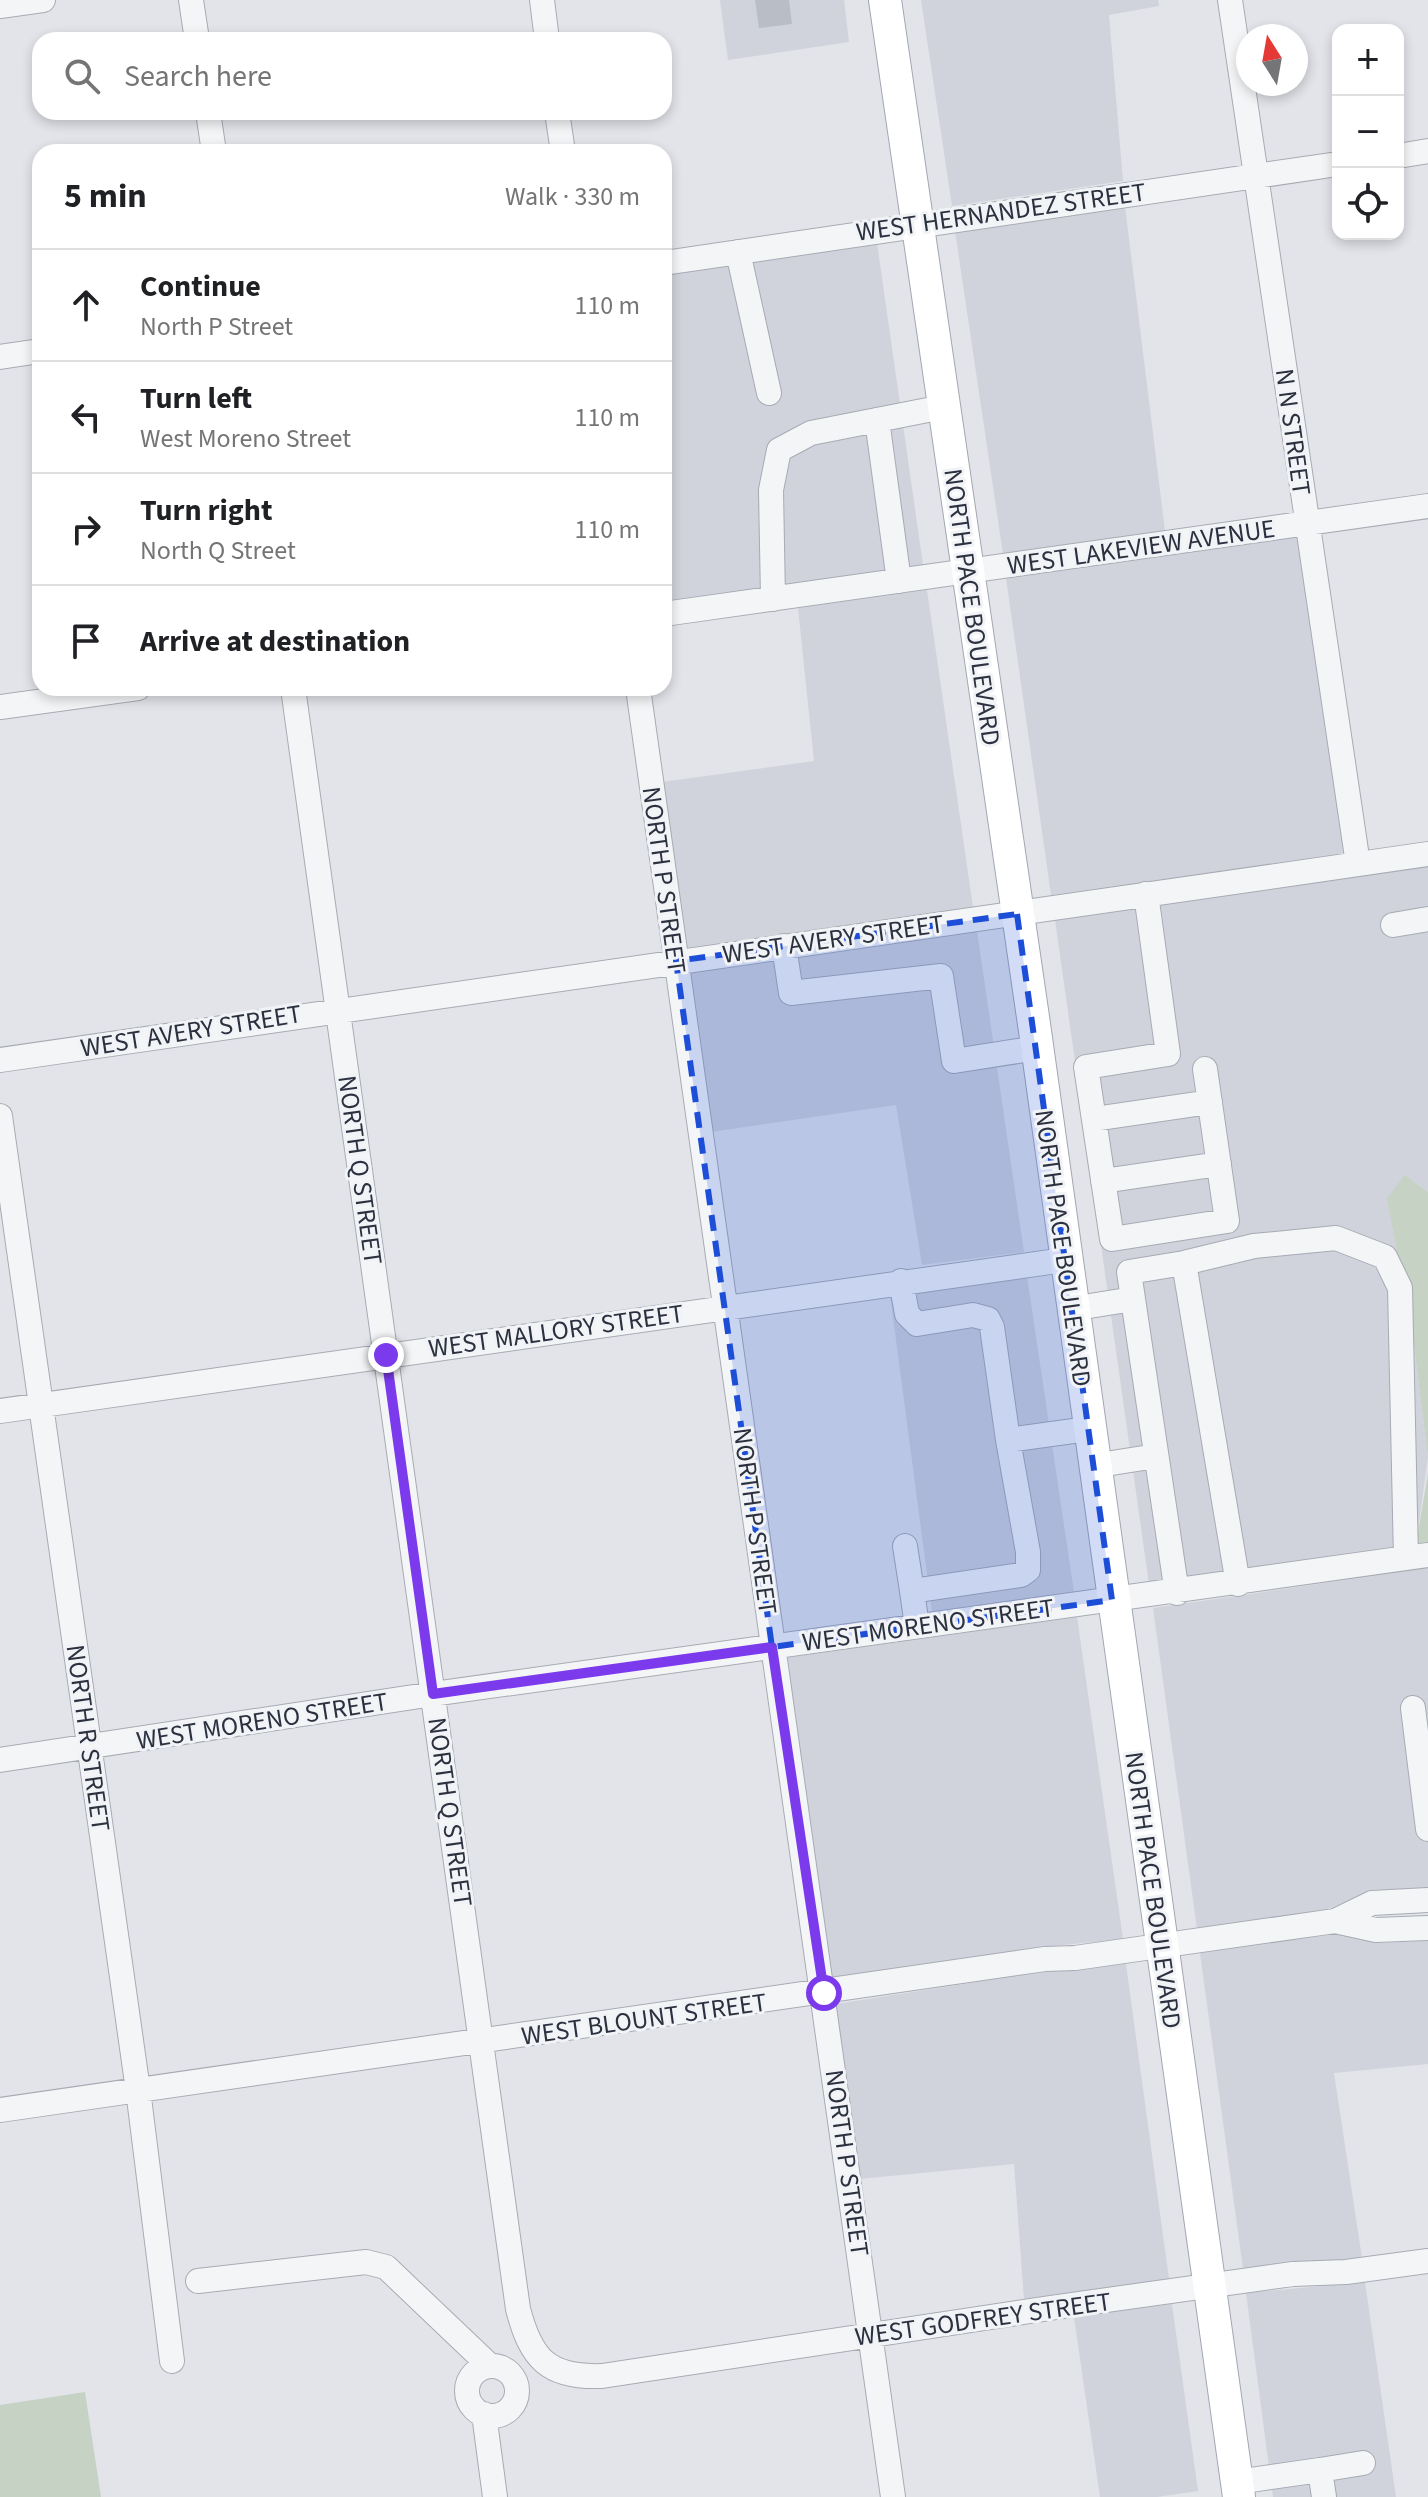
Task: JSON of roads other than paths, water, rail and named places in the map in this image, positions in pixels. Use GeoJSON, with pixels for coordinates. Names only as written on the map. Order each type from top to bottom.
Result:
{"type":"FeatureCollection","features":[{"type":"Feature","properties":{"kind":"main road","name":"NORTH PACE BOULEVARD"},"geometry":{"type":"LineString","coordinates":[[885,0],[1037,1048],[1064,1260],[1238,2489]]}},
{"type":"Feature","properties":{"kind":"street"},"geometry":{"type":"LineString","coordinates":[[0,6],[43,0]]}},
{"type":"Feature","properties":{"kind":"street"},"geometry":{"type":"LineString","coordinates":[[191,0],[196,32]]}},
{"type":"Feature","properties":{"kind":"street"},"geometry":{"type":"LineString","coordinates":[[542,0],[546,32]]}},
{"type":"Feature","properties":{"kind":"street","name":"N N STREET"},"geometry":{"type":"LineString","coordinates":[[1230,0],[1358,864]]}},
{"type":"Feature","properties":{"kind":"street"},"geometry":{"type":"LineString","coordinates":[[209,120],[213,144]]}},
{"type":"Feature","properties":{"kind":"street"},"geometry":{"type":"LineString","coordinates":[[558,120],[562,144]]}},
{"type":"Feature","properties":{"kind":"street"},"geometry":{"type":"LineString","coordinates":[[1404,155],[1428,151]]}},
{"type":"Feature","properties":{"kind":"street","name":"WEST HERNANDEZ STREET"},"geometry":{"type":"LineString","coordinates":[[672,262],[1332,165]]}},
{"type":"Feature","properties":{"kind":"street"},"geometry":{"type":"LineString","coordinates":[[738,252],[769,393]]}},
{"type":"Feature","properties":{"kind":"street"},"geometry":{"type":"LineString","coordinates":[[0,357],[32,352]]}},
{"type":"Feature","properties":{"kind":"street"},"geometry":{"type":"LineString","coordinates":[[773,599],[771,490],[779,450],[811,433],[943,407]]}},
{"type":"Feature","properties":{"kind":"street"},"geometry":{"type":"LineString","coordinates":[[877,420],[899,581]]}},
{"type":"Feature","properties":{"kind":"street","name":"WEST LAKEVIEW AVENUE"},"geometry":{"type":"LineString","coordinates":[[672,613],[1428,506]]}},
{"type":"Feature","properties":{"kind":"street"},"geometry":{"type":"LineString","coordinates":[[0,707],[80,696]]}},
{"type":"Feature","properties":{"kind":"street","name":"NORTH Q STREET"},"geometry":{"type":"LineString","coordinates":[[294,696],[518,2309],[532,2348],[541,2361]]}},
{"type":"Feature","properties":{"kind":"street","name":"NORTH P STREET"},"geometry":{"type":"LineString","coordinates":[[639,696],[893,2497]]}},
{"type":"Feature","properties":{"kind":"street","name":"WEST AVERY STREET"},"geometry":{"type":"LineString","coordinates":[[0,1060],[1428,854]]}},
{"type":"Feature","properties":{"kind":"street"},"geometry":{"type":"LineString","coordinates":[[1146,894],[1168,1054],[1086,1067],[1112,1239],[1227,1221],[1205,1069]]}},
{"type":"Feature","properties":{"kind":"street"},"geometry":{"type":"LineString","coordinates":[[1393,925],[1428,919]]}},
{"type":"Feature","properties":{"kind":"street"},"geometry":{"type":"LineString","coordinates":[[784,946],[791,993],[941,976],[954,1061],[1037,1048]]}},
{"type":"Feature","properties":{"kind":"street"},"geometry":{"type":"LineString","coordinates":[[1094,1119],[1210,1102]]}},
{"type":"Feature","properties":{"kind":"street","name":"NORTH R STREET"},"geometry":{"type":"LineString","coordinates":[[0,1116],[138,2090],[172,2361]]}},
{"type":"Feature","properties":{"kind":"street"},"geometry":{"type":"LineString","coordinates":[[1103,1181],[1219,1164]]}},
{"type":"Feature","properties":{"kind":"street"},"geometry":{"type":"LineString","coordinates":[[1177,1593],[1129,1272],[1254,1246],[1336,1238],[1385,1257],[1400,1288],[1417,1557]]}},
{"type":"Feature","properties":{"kind":"street","name":"WEST MALLORY STREET"},"geometry":{"type":"LineString","coordinates":[[0,1411],[1064,1260]]}},
{"type":"Feature","properties":{"kind":"street"},"geometry":{"type":"LineString","coordinates":[[1184,1263],[1238,1584]]}},
{"type":"Feature","properties":{"kind":"street"},"geometry":{"type":"LineString","coordinates":[[901,1281],[907,1314],[917,1324],[973,1315],[988,1319],[992,1327],[1028,1552],[1028,1570],[1021,1575],[912,1591]]}},
{"type":"Feature","properties":{"kind":"street"},"geometry":{"type":"LineString","coordinates":[[1071,1309],[1133,1299]]}},
{"type":"Feature","properties":{"kind":"street"},"geometry":{"type":"LineString","coordinates":[[1008,1440],[1088,1429]]}},
{"type":"Feature","properties":{"kind":"street"},"geometry":{"type":"LineString","coordinates":[[1093,1466],[1156,1456]]}},
{"type":"Feature","properties":{"kind":"street"},"geometry":{"type":"LineString","coordinates":[[905,1546],[917,1626]]}},
{"type":"Feature","properties":{"kind":"street","name":"WEST MORENO STREET"},"geometry":{"type":"LineString","coordinates":[[0,1760],[433,1694],[1177,1593],[1417,1557]]}},
{"type":"Feature","properties":{"kind":"street"},"geometry":{"type":"LineString","coordinates":[[1413,1708],[1428,1829]]}},
{"type":"Feature","properties":{"kind":"street","name":"WEST BLOUNT STREET"},"geometry":{"type":"LineString","coordinates":[[0,2110],[481,2043],[1045,1959],[1161,1947],[1335,1921],[1372,1903],[1428,1900]]}},
{"type":"Feature","properties":{"kind":"street","name":"WEST BLOUNT STREET"},"geometry":{"type":"LineString","coordinates":[[1335,1921],[1376,1930],[1428,1928]]}},
{"type":"Feature","properties":{"kind":"street","name":"WEST GODFREY STREET"},"geometry":{"type":"LineString","coordinates":[[541,2361],[565,2374],[602,2376],[1209,2286],[1428,2261]]}},
{"type":"Feature","properties":{"kind":"street"},"geometry":{"type":"LineString","coordinates":[[198,2281],[366,2262],[386,2267],[501,2371],[517,2390],[513,2406],[500,2415],[484,2414],[471,2404],[467,2388],[474,2373],[501,2371],[541,2361]]}},
{"type":"Feature","properties":{"kind":"street"},"geometry":{"type":"LineString","coordinates":[[484,2414],[495,2497]]}},
{"type":"Feature","properties":{"kind":"street"},"geometry":{"type":"LineString","coordinates":[[1238,2489],[1271,2487],[1320,2470],[1363,2463]]}},
{"type":"Feature","properties":{"kind":"street"},"geometry":{"type":"LineString","coordinates":[[1320,2470],[1324,2497]]}}]}
